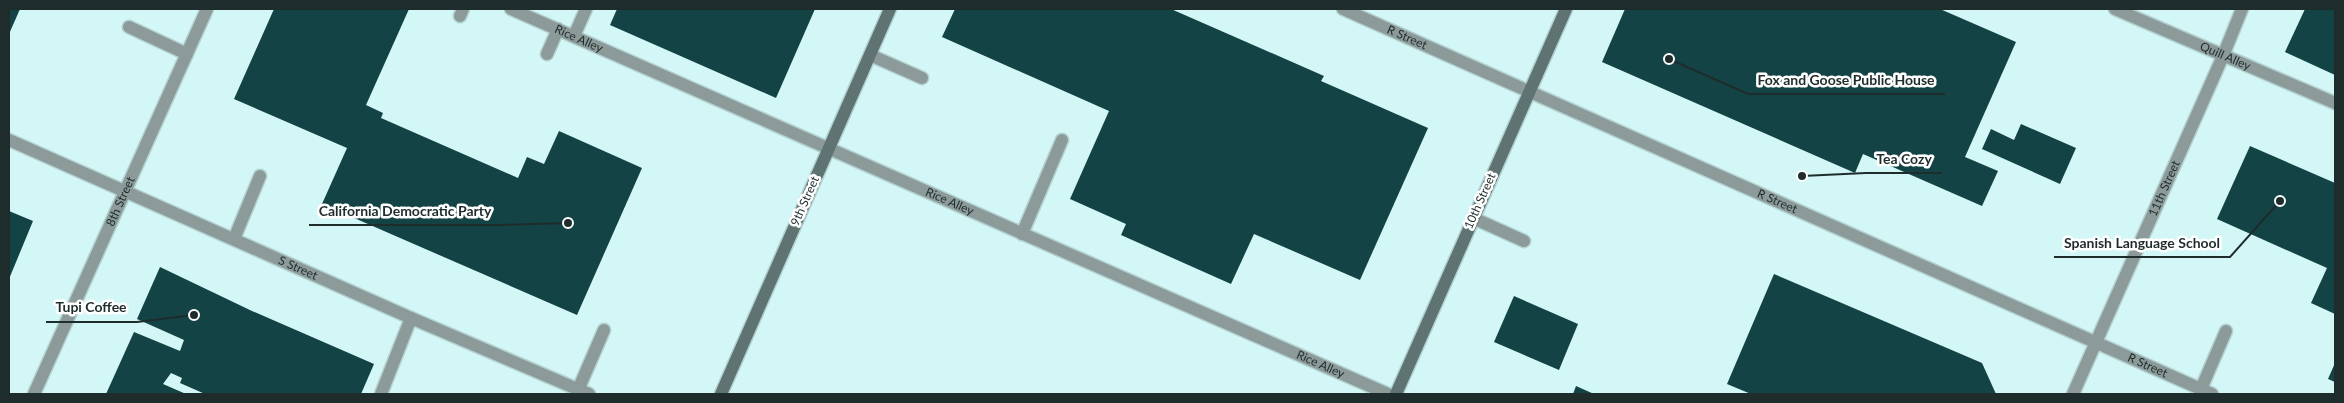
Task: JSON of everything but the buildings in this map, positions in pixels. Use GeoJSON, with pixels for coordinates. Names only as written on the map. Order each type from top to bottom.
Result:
{"type":"FeatureCollection","features":[{"type":"Feature","properties":{"kind":"street","name":"8th Street"},"geometry":{"type":"LineString","coordinates":[[34,394],[207,9]]}},
{"type":"Feature","properties":{"kind":"street","name":"Rice Alley"},"geometry":{"type":"LineString","coordinates":[[511,9],[1388,394]]}},
{"type":"Feature","properties":{"kind":"street"},"geometry":{"type":"LineString","coordinates":[[574,36],[586,9]]}},
{"type":"Feature","properties":{"kind":"street","name":"9th Street"},"geometry":{"type":"LineString","coordinates":[[721,394],[890,9]]}},
{"type":"Feature","properties":{"kind":"street","name":"R Street"},"geometry":{"type":"LineString","coordinates":[[1343,9],[2206,392]]}},
{"type":"Feature","properties":{"kind":"street","name":"10th Street"},"geometry":{"type":"LineString","coordinates":[[1396,394],[1566,9]]}},
{"type":"Feature","properties":{"kind":"street","name":"Quill Alley"},"geometry":{"type":"LineString","coordinates":[[2115,9],[2335,103]]}},
{"type":"Feature","properties":{"kind":"street","name":"11th Street"},"geometry":{"type":"LineString","coordinates":[[2073,394],[2242,9]]}},
{"type":"Feature","properties":{"kind":"street"},"geometry":{"type":"LineString","coordinates":[[129,27],[187,54]]}},
{"type":"Feature","properties":{"kind":"street"},"geometry":{"type":"LineString","coordinates":[[547,54],[558,29]]}},
{"type":"Feature","properties":{"kind":"street"},"geometry":{"type":"LineString","coordinates":[[870,55],[922,78]]}},
{"type":"Feature","properties":{"kind":"street","name":"S Street"},"geometry":{"type":"LineString","coordinates":[[9,140],[411,318],[584,392]]}},
{"type":"Feature","properties":{"kind":"street"},"geometry":{"type":"LineString","coordinates":[[1022,234],[1062,140]]}},
{"type":"Feature","properties":{"kind":"street"},"geometry":{"type":"LineString","coordinates":[[234,239],[260,176]]}},
{"type":"Feature","properties":{"kind":"street"},"geometry":{"type":"LineString","coordinates":[[1473,218],[1524,241]]}},
{"type":"Feature","properties":{"kind":"street"},"geometry":{"type":"LineString","coordinates":[[381,394],[411,318]]}},
{"type":"Feature","properties":{"kind":"street"},"geometry":{"type":"LineString","coordinates":[[584,392],[604,330]]}},
{"type":"Feature","properties":{"kind":"street"},"geometry":{"type":"LineString","coordinates":[[2206,392],[2226,331]]}},
{"type":"Feature","properties":{"kind":"place","name":"Fox and Goose Public House"},"geometry":{"type":"Point","coordinates":[1669,59]}},
{"type":"Feature","properties":{"kind":"place","name":"Tea Cozy"},"geometry":{"type":"Point","coordinates":[1802,176]}},
{"type":"Feature","properties":{"kind":"place","name":"Spanish Language School"},"geometry":{"type":"Point","coordinates":[2280,201]}},
{"type":"Feature","properties":{"kind":"place","name":"California Democratic Party"},"geometry":{"type":"Point","coordinates":[568,223]}},
{"type":"Feature","properties":{"kind":"place","name":"Tupi Coffee"},"geometry":{"type":"Point","coordinates":[194,315]}}]}
